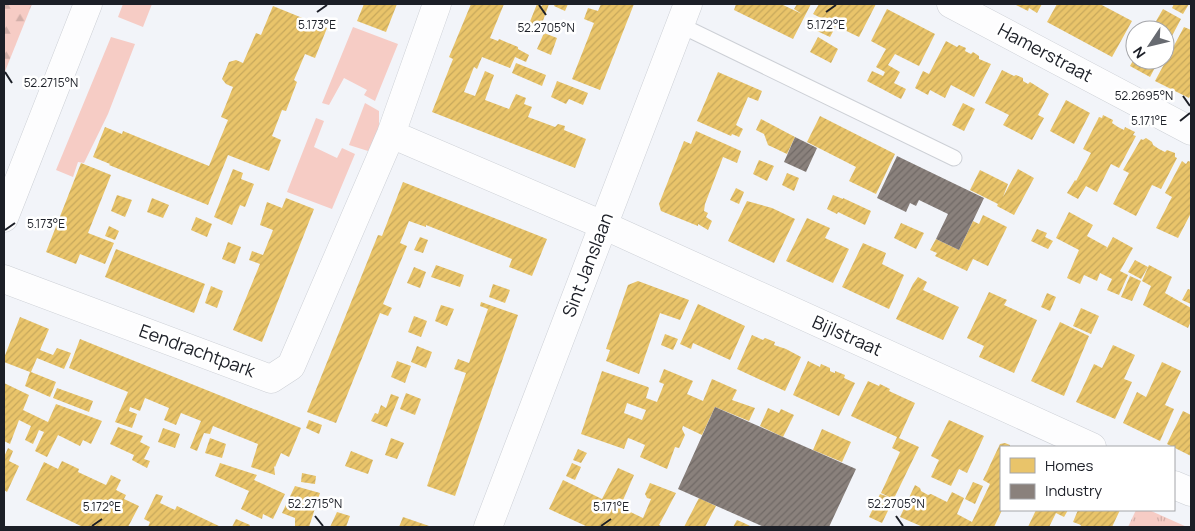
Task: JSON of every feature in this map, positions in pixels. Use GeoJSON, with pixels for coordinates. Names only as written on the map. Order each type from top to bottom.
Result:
{"type":"FeatureCollection","features":[{"type":"Feature","properties":{"kind":"street"},"geometry":{"type":"LineString","coordinates":[[4,218],[88,4]]}},
{"type":"Feature","properties":{"kind":"street","name":"Eendrachtpark"},"geometry":{"type":"LineString","coordinates":[[4,280],[271,379],[291,366],[391,134],[437,4]]}},
{"type":"Feature","properties":{"kind":"street","name":"Hamerstraat"},"geometry":{"type":"LineString","coordinates":[[951,4],[1191,131]]}},
{"type":"Feature","properties":{"kind":"street","name":"Sint Janslaan"},"geometry":{"type":"LineString","coordinates":[[497,524],[603,225],[684,15]]}},
{"type":"Feature","properties":{"kind":"street"},"geometry":{"type":"LineString","coordinates":[[391,134],[603,225]]}},
{"type":"Feature","properties":{"kind":"street","name":"Bijlstraat"},"geometry":{"type":"LineString","coordinates":[[603,225],[1090,446]]}},
{"type":"Feature","properties":{"kind":"street"},"geometry":{"type":"LineString","coordinates":[[1175,484],[1191,492]]}},
{"type":"Feature","properties":{"kind":"lane"},"geometry":{"type":"LineString","coordinates":[[684,15],[954,158]]}},
{"type":"Feature","properties":{"kind":"green space"},"geometry":{"type":"Polygon","coordinates":[[[4,4],[32,4],[4,74],[4,4]]]}},
{"type":"Feature","properties":{"kind":"green space"},"geometry":{"type":"Polygon","coordinates":[[[123,4],[152,4],[143,27],[118,17],[123,4]]]}},
{"type":"Feature","properties":{"kind":"green space"},"geometry":{"type":"Polygon","coordinates":[[[353,27],[398,44],[375,101],[364,95],[367,90],[344,78],[329,105],[322,103],[353,27]]]}},
{"type":"Feature","properties":{"kind":"green space"},"geometry":{"type":"Polygon","coordinates":[[[111,37],[135,44],[108,114],[84,163],[78,162],[73,177],[56,170],[111,37]]]}},
{"type":"Feature","properties":{"kind":"green space"},"geometry":{"type":"Polygon","coordinates":[[[365,103],[379,111],[379,133],[368,151],[349,145],[365,103]]]}},
{"type":"Feature","properties":{"kind":"green space"},"geometry":{"type":"Polygon","coordinates":[[[316,118],[324,121],[314,147],[337,158],[342,148],[355,154],[332,209],[287,192],[316,118]]]}},
{"type":"Feature","properties":{"kind":"green space"},"geometry":{"type":"Polygon","coordinates":[[[1136,511],[1151,511],[1187,527],[1128,527],[1136,511]]]}},
{"type":"Feature","properties":{"kind":"building: Homes"},"geometry":{"type":"Polygon","coordinates":[[[364,4],[397,4],[386,32],[357,21],[364,4]]]}},
{"type":"Feature","properties":{"kind":"building: Homes"},"geometry":{"type":"Polygon","coordinates":[[[471,4],[504,4],[490,38],[498,41],[499,39],[518,47],[518,49],[529,55],[526,62],[515,57],[510,68],[482,57],[477,69],[474,67],[464,92],[475,96],[485,71],[494,75],[485,100],[509,109],[516,94],[526,98],[524,104],[532,107],[528,117],[555,127],[558,124],[565,126],[564,130],[586,139],[575,168],[432,112],[453,59],[449,57],[471,4]]]}},
{"type":"Feature","properties":{"kind":"building: Homes"},"geometry":{"type":"Polygon","coordinates":[[[537,4],[542,6],[543,4],[549,4],[540,29],[529,24],[537,4]]]}},
{"type":"Feature","properties":{"kind":"building: Homes"},"geometry":{"type":"Polygon","coordinates":[[[555,4],[568,4],[565,11],[554,6],[555,4]]]}},
{"type":"Feature","properties":{"kind":"building: Homes"},"geometry":{"type":"Polygon","coordinates":[[[601,4],[634,4],[600,90],[572,79],[594,23],[584,19],[588,8],[598,11],[601,4]]]}},
{"type":"Feature","properties":{"kind":"building: Homes"},"geometry":{"type":"Polygon","coordinates":[[[736,4],[781,4],[802,14],[794,9],[797,4],[811,4],[793,39],[734,10],[736,4]]]}},
{"type":"Feature","properties":{"kind":"building: Homes"},"geometry":{"type":"Polygon","coordinates":[[[819,4],[876,4],[859,37],[836,26],[830,37],[817,31],[823,19],[813,14],[819,4]]]}},
{"type":"Feature","properties":{"kind":"building: Homes"},"geometry":{"type":"Polygon","coordinates":[[[1014,4],[1042,4],[1037,13],[1029,8],[1028,11],[1014,4]]]}},
{"type":"Feature","properties":{"kind":"building: Homes"},"geometry":{"type":"Polygon","coordinates":[[[1057,4],[1100,4],[1130,20],[1125,20],[1125,34],[1112,57],[1047,22],[1057,4]]]}},
{"type":"Feature","properties":{"kind":"building: Homes"},"geometry":{"type":"Polygon","coordinates":[[[1174,4],[1189,4],[1183,14],[1172,8],[1174,4]]]}},
{"type":"Feature","properties":{"kind":"building: Homes"},"geometry":{"type":"Polygon","coordinates":[[[273,6],[327,28],[315,58],[305,54],[294,80],[297,82],[286,111],[282,110],[272,136],[281,140],[269,171],[228,155],[208,205],[93,157],[105,127],[122,134],[123,131],[209,166],[228,120],[221,117],[233,87],[226,84],[222,79],[229,62],[236,60],[243,63],[256,33],[261,35],[273,6]]]}},
{"type":"Feature","properties":{"kind":"building: Homes"},"geometry":{"type":"Polygon","coordinates":[[[887,9],[935,34],[919,66],[895,54],[888,65],[900,72],[894,83],[906,89],[901,99],[867,81],[872,71],[883,76],[885,72],[876,67],[886,49],[871,41],[887,9]]]}},
{"type":"Feature","properties":{"kind":"building: Homes"},"geometry":{"type":"Polygon","coordinates":[[[1163,9],[1181,19],[1175,30],[1175,20],[1157,20],[1163,9]]]}},
{"type":"Feature","properties":{"kind":"building: Homes"},"geometry":{"type":"Polygon","coordinates":[[[1184,27],[1191,30],[1191,94],[1189,98],[1155,81],[1161,70],[1175,70],[1175,44],[1184,27]]]}},
{"type":"Feature","properties":{"kind":"building: Homes"},"geometry":{"type":"Polygon","coordinates":[[[544,33],[557,38],[551,55],[537,49],[544,33]]]}},
{"type":"Feature","properties":{"kind":"building: Homes"},"geometry":{"type":"Polygon","coordinates":[[[818,37],[838,49],[831,63],[810,52],[818,37]]]}},
{"type":"Feature","properties":{"kind":"building: Homes"},"geometry":{"type":"Polygon","coordinates":[[[946,41],[957,47],[959,45],[966,48],[965,51],[971,54],[973,52],[979,56],[979,59],[991,64],[974,97],[951,85],[945,98],[930,90],[928,95],[915,88],[923,71],[929,74],[946,41]]]}},
{"type":"Feature","properties":{"kind":"building: Homes"},"geometry":{"type":"Polygon","coordinates":[[[516,63],[546,75],[542,86],[512,73],[516,63]]]}},
{"type":"Feature","properties":{"kind":"building: Homes"},"geometry":{"type":"Polygon","coordinates":[[[1002,70],[1023,78],[1023,81],[1028,84],[1030,82],[1049,94],[1038,115],[1044,118],[1032,140],[1003,125],[1009,115],[985,103],[1002,70]]]}},
{"type":"Feature","properties":{"kind":"building: Homes"},"geometry":{"type":"Polygon","coordinates":[[[1137,70],[1154,70],[1150,77],[1137,70]]]}},
{"type":"Feature","properties":{"kind":"building: Homes"},"geometry":{"type":"Polygon","coordinates":[[[718,72],[762,91],[758,101],[748,97],[736,125],[743,129],[739,137],[732,134],[731,136],[697,121],[718,72]]]}},
{"type":"Feature","properties":{"kind":"building: Homes"},"geometry":{"type":"Polygon","coordinates":[[[557,81],[588,93],[583,105],[569,99],[566,104],[551,97],[557,81]]]}},
{"type":"Feature","properties":{"kind":"building: Homes"},"geometry":{"type":"Polygon","coordinates":[[[1066,100],[1090,113],[1074,144],[1050,131],[1066,100]]]}},
{"type":"Feature","properties":{"kind":"building: Homes"},"geometry":{"type":"Polygon","coordinates":[[[963,103],[975,109],[964,131],[952,125],[963,103]]]}},
{"type":"Feature","properties":{"kind":"building: Homes"},"geometry":{"type":"Polygon","coordinates":[[[1103,115],[1113,120],[1112,123],[1118,127],[1124,130],[1125,127],[1135,132],[1133,135],[1136,136],[1119,168],[1111,164],[1097,192],[1086,186],[1078,199],[1067,193],[1076,181],[1091,153],[1083,149],[1099,117],[1102,118],[1103,115]]]}},
{"type":"Feature","properties":{"kind":"building: Homes"},"geometry":{"type":"Polygon","coordinates":[[[820,116],[895,154],[876,194],[849,181],[856,167],[807,142],[820,116]]]}},
{"type":"Feature","properties":{"kind":"building: Homes"},"geometry":{"type":"Polygon","coordinates":[[[761,119],[795,137],[787,154],[768,145],[764,134],[756,130],[761,119]]]}},
{"type":"Feature","properties":{"kind":"building: Homes"},"geometry":{"type":"Polygon","coordinates":[[[696,131],[741,151],[737,163],[723,157],[705,204],[704,211],[708,213],[706,217],[712,221],[708,230],[698,224],[698,226],[661,211],[659,204],[684,141],[691,144],[696,131]]]}},
{"type":"Feature","properties":{"kind":"building: Homes"},"geometry":{"type":"Polygon","coordinates":[[[1146,138],[1159,149],[1175,153],[1177,158],[1161,189],[1152,185],[1136,216],[1113,204],[1129,173],[1123,170],[1141,139],[1146,138]]]}},
{"type":"Feature","properties":{"kind":"building: Homes"},"geometry":{"type":"Polygon","coordinates":[[[759,160],[774,166],[767,181],[753,174],[759,160]]]}},
{"type":"Feature","properties":{"kind":"building: Homes"},"geometry":{"type":"Polygon","coordinates":[[[1182,161],[1186,164],[1188,161],[1191,162],[1191,213],[1178,238],[1156,228],[1172,197],[1165,193],[1182,161]]]}},
{"type":"Feature","properties":{"kind":"building: Homes"},"geometry":{"type":"Polygon","coordinates":[[[81,163],[111,175],[88,233],[114,243],[105,264],[80,254],[76,264],[46,252],[81,163]]]}},
{"type":"Feature","properties":{"kind":"building: Homes"},"geometry":{"type":"Polygon","coordinates":[[[233,169],[243,173],[241,179],[254,184],[245,207],[240,205],[232,225],[214,217],[233,169]]]}},
{"type":"Feature","properties":{"kind":"building: Homes"},"geometry":{"type":"Polygon","coordinates":[[[1018,169],[1034,178],[1014,215],[997,206],[998,204],[970,190],[980,170],[1008,184],[1003,197],[1018,169]]]}},
{"type":"Feature","properties":{"kind":"building: Homes"},"geometry":{"type":"Polygon","coordinates":[[[787,173],[799,178],[794,191],[782,185],[787,173]]]}},
{"type":"Feature","properties":{"kind":"building: Homes"},"geometry":{"type":"Polygon","coordinates":[[[403,182],[547,239],[532,276],[509,267],[512,259],[426,225],[426,227],[409,221],[400,243],[407,246],[383,304],[392,308],[388,316],[380,313],[336,423],[307,412],[378,235],[382,236],[403,182]]]}},
{"type":"Feature","properties":{"kind":"building: Homes"},"geometry":{"type":"Polygon","coordinates":[[[736,188],[744,192],[739,204],[730,200],[736,188]]]}},
{"type":"Feature","properties":{"kind":"building: Homes"},"geometry":{"type":"Polygon","coordinates":[[[117,195],[132,200],[125,217],[111,211],[117,195]]]}},
{"type":"Feature","properties":{"kind":"building: Homes"},"geometry":{"type":"Polygon","coordinates":[[[833,195],[871,211],[865,225],[838,212],[837,214],[827,209],[833,195]]]}},
{"type":"Feature","properties":{"kind":"building: Homes"},"geometry":{"type":"Polygon","coordinates":[[[152,198],[169,205],[163,218],[147,212],[152,198]]]}},
{"type":"Feature","properties":{"kind":"building: Homes"},"geometry":{"type":"Polygon","coordinates":[[[286,198],[314,209],[262,342],[233,330],[260,264],[249,260],[252,251],[263,255],[273,230],[260,225],[267,202],[282,208],[286,198]]]}},
{"type":"Feature","properties":{"kind":"building: Homes"},"geometry":{"type":"Polygon","coordinates":[[[747,201],[772,208],[795,219],[774,263],[728,241],[747,201]]]}},
{"type":"Feature","properties":{"kind":"building: Homes"},"geometry":{"type":"Polygon","coordinates":[[[1069,212],[1093,225],[1087,236],[1107,247],[1106,250],[1113,237],[1133,248],[1120,271],[1128,275],[1119,295],[1107,290],[1112,279],[1100,273],[1097,281],[1084,275],[1080,284],[1067,278],[1079,250],[1056,238],[1069,212]]]}},
{"type":"Feature","properties":{"kind":"building: Homes"},"geometry":{"type":"Polygon","coordinates":[[[983,215],[1007,227],[988,266],[973,259],[967,271],[935,256],[937,253],[930,250],[936,239],[959,250],[973,221],[979,224],[983,215]]]}},
{"type":"Feature","properties":{"kind":"building: Homes"},"geometry":{"type":"Polygon","coordinates":[[[196,217],[212,224],[207,237],[191,230],[196,217]]]}},
{"type":"Feature","properties":{"kind":"building: Homes"},"geometry":{"type":"Polygon","coordinates":[[[807,218],[830,228],[825,238],[849,249],[833,283],[786,261],[807,218]]]}},
{"type":"Feature","properties":{"kind":"building: Homes"},"geometry":{"type":"Polygon","coordinates":[[[901,223],[924,233],[916,249],[894,238],[901,223]]]}},
{"type":"Feature","properties":{"kind":"building: Homes"},"geometry":{"type":"Polygon","coordinates":[[[109,226],[119,231],[115,240],[105,236],[109,226]]]}},
{"type":"Feature","properties":{"kind":"building: Homes"},"geometry":{"type":"Polygon","coordinates":[[[1037,229],[1047,233],[1045,237],[1053,241],[1048,249],[1031,241],[1037,229]]]}},
{"type":"Feature","properties":{"kind":"building: Homes"},"geometry":{"type":"Polygon","coordinates":[[[420,237],[428,240],[423,253],[414,250],[420,237]]]}},
{"type":"Feature","properties":{"kind":"building: Homes"},"geometry":{"type":"Polygon","coordinates":[[[228,242],[241,247],[235,264],[222,259],[228,242]]]}},
{"type":"Feature","properties":{"kind":"building: Homes"},"geometry":{"type":"Polygon","coordinates":[[[863,243],[886,253],[882,264],[904,275],[889,309],[842,287],[863,243]]]}},
{"type":"Feature","properties":{"kind":"building: Homes"},"geometry":{"type":"Polygon","coordinates":[[[116,249],[205,284],[194,313],[105,277],[116,249]]]}},
{"type":"Feature","properties":{"kind":"building: Homes"},"geometry":{"type":"Polygon","coordinates":[[[1135,260],[1148,267],[1141,279],[1128,272],[1135,260]]]}},
{"type":"Feature","properties":{"kind":"building: Homes"},"geometry":{"type":"Polygon","coordinates":[[[436,265],[464,275],[460,287],[431,277],[436,265]]]}},
{"type":"Feature","properties":{"kind":"building: Homes"},"geometry":{"type":"Polygon","coordinates":[[[1149,265],[1172,277],[1165,293],[1191,308],[1191,321],[1188,328],[1143,305],[1151,286],[1142,281],[1149,265]]]}},
{"type":"Feature","properties":{"kind":"building: Homes"},"geometry":{"type":"Polygon","coordinates":[[[414,267],[426,272],[420,288],[407,283],[414,267]]]}},
{"type":"Feature","properties":{"kind":"building: Homes"},"geometry":{"type":"Polygon","coordinates":[[[1130,276],[1141,281],[1132,301],[1121,297],[1130,276]]]}},
{"type":"Feature","properties":{"kind":"building: Homes"},"geometry":{"type":"Polygon","coordinates":[[[918,277],[927,282],[923,290],[959,307],[943,340],[896,319],[918,277]]]}},
{"type":"Feature","properties":{"kind":"building: Homes"},"geometry":{"type":"Polygon","coordinates":[[[638,281],[689,300],[680,320],[660,313],[639,374],[606,361],[610,350],[606,349],[628,285],[638,281]]]}},
{"type":"Feature","properties":{"kind":"building: Homes"},"geometry":{"type":"Polygon","coordinates":[[[493,284],[510,290],[505,303],[489,297],[493,284]]]}},
{"type":"Feature","properties":{"kind":"building: Homes"},"geometry":{"type":"Polygon","coordinates":[[[211,286],[223,291],[217,308],[205,303],[211,286]]]}},
{"type":"Feature","properties":{"kind":"building: Homes"},"geometry":{"type":"Polygon","coordinates":[[[1188,289],[1191,290],[1191,304],[1182,300],[1188,289]]]}},
{"type":"Feature","properties":{"kind":"building: Homes"},"geometry":{"type":"Polygon","coordinates":[[[989,292],[1007,300],[1004,305],[1037,320],[1014,373],[979,357],[984,346],[967,338],[989,292]]]}},
{"type":"Feature","properties":{"kind":"building: Homes"},"geometry":{"type":"Polygon","coordinates":[[[1047,293],[1056,297],[1050,311],[1041,307],[1047,293]]]}},
{"type":"Feature","properties":{"kind":"building: Homes"},"geometry":{"type":"Polygon","coordinates":[[[481,302],[518,315],[455,496],[427,486],[466,373],[454,369],[458,359],[469,363],[488,309],[480,306],[481,302]]]}},
{"type":"Feature","properties":{"kind":"building: Homes"},"geometry":{"type":"Polygon","coordinates":[[[698,304],[745,326],[730,360],[693,343],[691,349],[680,344],[698,304]]]}},
{"type":"Feature","properties":{"kind":"building: Homes"},"geometry":{"type":"Polygon","coordinates":[[[441,305],[454,309],[447,326],[435,321],[441,305]]]}},
{"type":"Feature","properties":{"kind":"building: Homes"},"geometry":{"type":"Polygon","coordinates":[[[1081,308],[1099,316],[1091,334],[1073,326],[1081,308]]]}},
{"type":"Feature","properties":{"kind":"building: Homes"},"geometry":{"type":"Polygon","coordinates":[[[414,316],[427,321],[421,337],[408,332],[414,316]]]}},
{"type":"Feature","properties":{"kind":"building: Homes"},"geometry":{"type":"Polygon","coordinates":[[[20,317],[49,329],[40,350],[53,355],[57,348],[71,353],[64,369],[37,358],[31,372],[56,382],[50,397],[25,386],[30,372],[4,362],[20,317]]]}},
{"type":"Feature","properties":{"kind":"building: Homes"},"geometry":{"type":"Polygon","coordinates":[[[1060,322],[1089,336],[1064,396],[1031,381],[1060,322]]]}},
{"type":"Feature","properties":{"kind":"building: Homes"},"geometry":{"type":"Polygon","coordinates":[[[665,334],[678,339],[673,350],[661,345],[665,334]]]}},
{"type":"Feature","properties":{"kind":"building: Homes"},"geometry":{"type":"Polygon","coordinates":[[[752,335],[763,340],[765,338],[775,342],[774,345],[801,357],[785,391],[737,369],[752,335]]]}},
{"type":"Feature","properties":{"kind":"building: Homes"},"geometry":{"type":"Polygon","coordinates":[[[80,339],[301,428],[289,457],[281,453],[274,466],[275,475],[251,467],[258,444],[213,426],[210,434],[204,433],[197,451],[190,448],[201,421],[181,413],[176,425],[164,420],[169,408],[145,398],[140,411],[130,407],[129,411],[137,414],[132,428],[115,422],[128,392],[69,368],[80,339]]]}},
{"type":"Feature","properties":{"kind":"building: Homes"},"geometry":{"type":"Polygon","coordinates":[[[1113,345],[1135,355],[1124,379],[1132,382],[1115,419],[1076,402],[1094,364],[1102,368],[1113,345]]]}},
{"type":"Feature","properties":{"kind":"building: Homes"},"geometry":{"type":"Polygon","coordinates":[[[417,346],[432,352],[426,368],[411,362],[417,346]]]}},
{"type":"Feature","properties":{"kind":"building: Homes"},"geometry":{"type":"Polygon","coordinates":[[[397,361],[411,366],[405,383],[391,377],[397,361]]]}},
{"type":"Feature","properties":{"kind":"building: Homes"},"geometry":{"type":"Polygon","coordinates":[[[808,361],[820,367],[821,364],[830,368],[832,372],[835,373],[835,371],[845,375],[844,378],[855,383],[839,416],[793,395],[808,361]]]}},
{"type":"Feature","properties":{"kind":"building: Homes"},"geometry":{"type":"Polygon","coordinates":[[[1162,362],[1181,371],[1165,405],[1174,409],[1160,441],[1123,423],[1137,392],[1146,397],[1162,362]]]}},
{"type":"Feature","properties":{"kind":"building: Homes"},"geometry":{"type":"Polygon","coordinates":[[[664,369],[693,381],[687,394],[703,401],[712,379],[737,390],[732,400],[755,408],[749,421],[715,407],[702,435],[683,426],[682,429],[685,435],[679,448],[675,447],[667,469],[640,457],[645,445],[631,439],[628,438],[624,449],[581,434],[602,371],[648,387],[646,398],[657,402],[664,384],[659,382],[664,369]],[[627,403],[624,413],[642,420],[646,410],[627,403]]]}},
{"type":"Feature","properties":{"kind":"building: Homes"},"geometry":{"type":"Polygon","coordinates":[[[868,381],[879,386],[880,384],[890,389],[889,391],[915,403],[899,438],[919,447],[882,523],[869,517],[880,494],[889,497],[881,493],[900,452],[892,448],[897,437],[851,416],[868,381]]]}},
{"type":"Feature","properties":{"kind":"building: Homes"},"geometry":{"type":"Polygon","coordinates":[[[4,383],[29,395],[23,410],[48,422],[56,404],[102,421],[91,444],[83,440],[80,446],[58,435],[47,457],[35,451],[44,432],[39,430],[33,444],[25,440],[31,426],[19,420],[10,444],[4,441],[4,383]]]}},
{"type":"Feature","properties":{"kind":"building: Homes"},"geometry":{"type":"Polygon","coordinates":[[[57,388],[93,401],[89,412],[53,398],[57,388]]]}},
{"type":"Feature","properties":{"kind":"building: Homes"},"geometry":{"type":"Polygon","coordinates":[[[406,393],[421,399],[415,415],[400,409],[406,393]]]}},
{"type":"Feature","properties":{"kind":"building: Homes"},"geometry":{"type":"Polygon","coordinates":[[[391,394],[399,397],[387,427],[371,421],[375,413],[378,414],[381,405],[386,408],[391,394]]]}},
{"type":"Feature","properties":{"kind":"building: Homes"},"geometry":{"type":"Polygon","coordinates":[[[768,408],[779,413],[781,409],[794,415],[783,437],[760,426],[768,408]]]}},
{"type":"Feature","properties":{"kind":"building: Homes"},"geometry":{"type":"Polygon","coordinates":[[[1183,411],[1191,415],[1191,456],[1175,448],[1175,446],[1167,444],[1183,411]]]}},
{"type":"Feature","properties":{"kind":"building: Homes"},"geometry":{"type":"Polygon","coordinates":[[[309,420],[322,425],[319,434],[306,428],[309,420]]]}},
{"type":"Feature","properties":{"kind":"building: Homes"},"geometry":{"type":"Polygon","coordinates":[[[949,420],[984,436],[967,473],[959,469],[951,486],[931,477],[939,460],[931,456],[949,420]]]}},
{"type":"Feature","properties":{"kind":"building: Homes"},"geometry":{"type":"Polygon","coordinates":[[[118,427],[143,436],[140,442],[150,447],[144,459],[150,461],[147,468],[132,460],[134,455],[110,444],[118,427]]]}},
{"type":"Feature","properties":{"kind":"building: Homes"},"geometry":{"type":"Polygon","coordinates":[[[163,428],[180,434],[175,448],[158,442],[163,428]]]}},
{"type":"Feature","properties":{"kind":"building: Homes"},"geometry":{"type":"Polygon","coordinates":[[[822,429],[851,442],[842,462],[813,450],[822,429]]]}},
{"type":"Feature","properties":{"kind":"building: Homes"},"geometry":{"type":"Polygon","coordinates":[[[210,438],[226,444],[222,458],[205,453],[210,438]]]}},
{"type":"Feature","properties":{"kind":"building: Homes"},"geometry":{"type":"Polygon","coordinates":[[[391,438],[404,443],[397,459],[385,455],[391,438]]]}},
{"type":"Feature","properties":{"kind":"building: Homes"},"geometry":{"type":"Polygon","coordinates":[[[1005,443],[1010,446],[1000,446],[1000,511],[1002,511],[994,527],[923,527],[900,517],[915,485],[928,495],[931,494],[947,502],[952,492],[964,498],[957,514],[972,522],[990,484],[983,480],[1000,444],[1005,443]]]}},
{"type":"Feature","properties":{"kind":"building: Homes"},"geometry":{"type":"Polygon","coordinates":[[[8,448],[13,451],[9,461],[19,466],[7,492],[4,490],[4,457],[8,448]]]}},
{"type":"Feature","properties":{"kind":"building: Homes"},"geometry":{"type":"Polygon","coordinates":[[[578,449],[587,453],[581,463],[573,460],[578,449]]]}},
{"type":"Feature","properties":{"kind":"building: Homes"},"geometry":{"type":"Polygon","coordinates":[[[351,451],[373,460],[368,474],[345,466],[351,451]]]}},
{"type":"Feature","properties":{"kind":"building: Homes"},"geometry":{"type":"Polygon","coordinates":[[[62,461],[79,469],[78,472],[106,485],[111,475],[121,480],[116,490],[126,495],[124,499],[139,506],[128,527],[83,527],[26,500],[44,462],[58,469],[62,461]]]}},
{"type":"Feature","properties":{"kind":"building: Homes"},"geometry":{"type":"Polygon","coordinates":[[[220,463],[257,475],[254,480],[285,494],[273,519],[263,514],[262,519],[241,509],[249,491],[215,476],[220,463]]]}},
{"type":"Feature","properties":{"kind":"building: Homes"},"geometry":{"type":"Polygon","coordinates":[[[572,463],[581,467],[575,480],[566,476],[572,463]]]}},
{"type":"Feature","properties":{"kind":"building: Homes"},"geometry":{"type":"Polygon","coordinates":[[[618,468],[634,475],[620,507],[643,518],[651,499],[647,498],[645,494],[650,483],[676,493],[659,525],[663,527],[588,527],[549,509],[563,480],[602,499],[618,468]]]}},
{"type":"Feature","properties":{"kind":"building: Homes"},"geometry":{"type":"Polygon","coordinates":[[[302,473],[316,476],[315,484],[301,482],[302,473]]]}},
{"type":"Feature","properties":{"kind":"building: Homes"},"geometry":{"type":"Polygon","coordinates":[[[973,482],[983,486],[975,504],[965,499],[973,482]]]}},
{"type":"Feature","properties":{"kind":"building: Homes"},"geometry":{"type":"Polygon","coordinates":[[[295,486],[320,493],[309,527],[295,527],[295,518],[282,513],[295,486]]]}},
{"type":"Feature","properties":{"kind":"building: Homes"},"geometry":{"type":"Polygon","coordinates":[[[156,494],[163,496],[160,503],[175,510],[177,506],[221,527],[148,527],[150,522],[144,519],[156,494]]]}},
{"type":"Feature","properties":{"kind":"building: Homes"},"geometry":{"type":"Polygon","coordinates":[[[699,498],[716,506],[705,527],[684,527],[699,498]]]}},
{"type":"Feature","properties":{"kind":"building: Homes"},"geometry":{"type":"Polygon","coordinates":[[[1036,511],[1067,511],[1064,517],[1056,513],[1049,527],[1028,527],[1036,511]]]}},
{"type":"Feature","properties":{"kind":"building: Homes"},"geometry":{"type":"Polygon","coordinates":[[[1078,511],[1120,511],[1112,527],[1080,527],[1081,525],[1073,522],[1078,511]]]}},
{"type":"Feature","properties":{"kind":"building: Homes"},"geometry":{"type":"Polygon","coordinates":[[[337,512],[350,516],[346,527],[330,527],[337,512]]]}},
{"type":"Feature","properties":{"kind":"building: Homes"},"geometry":{"type":"Polygon","coordinates":[[[403,517],[432,527],[399,527],[403,517]]]}},
{"type":"Feature","properties":{"kind":"building: Homes"},"geometry":{"type":"Polygon","coordinates":[[[236,519],[250,525],[249,527],[232,527],[236,519]]]}},
{"type":"Feature","properties":{"kind":"building: Homes"},"geometry":{"type":"Polygon","coordinates":[[[737,520],[744,523],[752,527],[733,527],[737,520]]]}},
{"type":"Feature","properties":{"kind":"building: Industry"},"geometry":{"type":"Polygon","coordinates":[[[795,137],[817,148],[806,172],[784,162],[795,137]]]}},
{"type":"Feature","properties":{"kind":"building: Industry"},"geometry":{"type":"Polygon","coordinates":[[[897,156],[984,198],[959,250],[936,239],[948,214],[919,200],[916,206],[910,203],[906,212],[877,198],[897,156]]]}},
{"type":"Feature","properties":{"kind":"building: Industry"},"geometry":{"type":"Polygon","coordinates":[[[715,407],[856,469],[829,527],[764,527],[678,489],[715,407]]]}}]}
